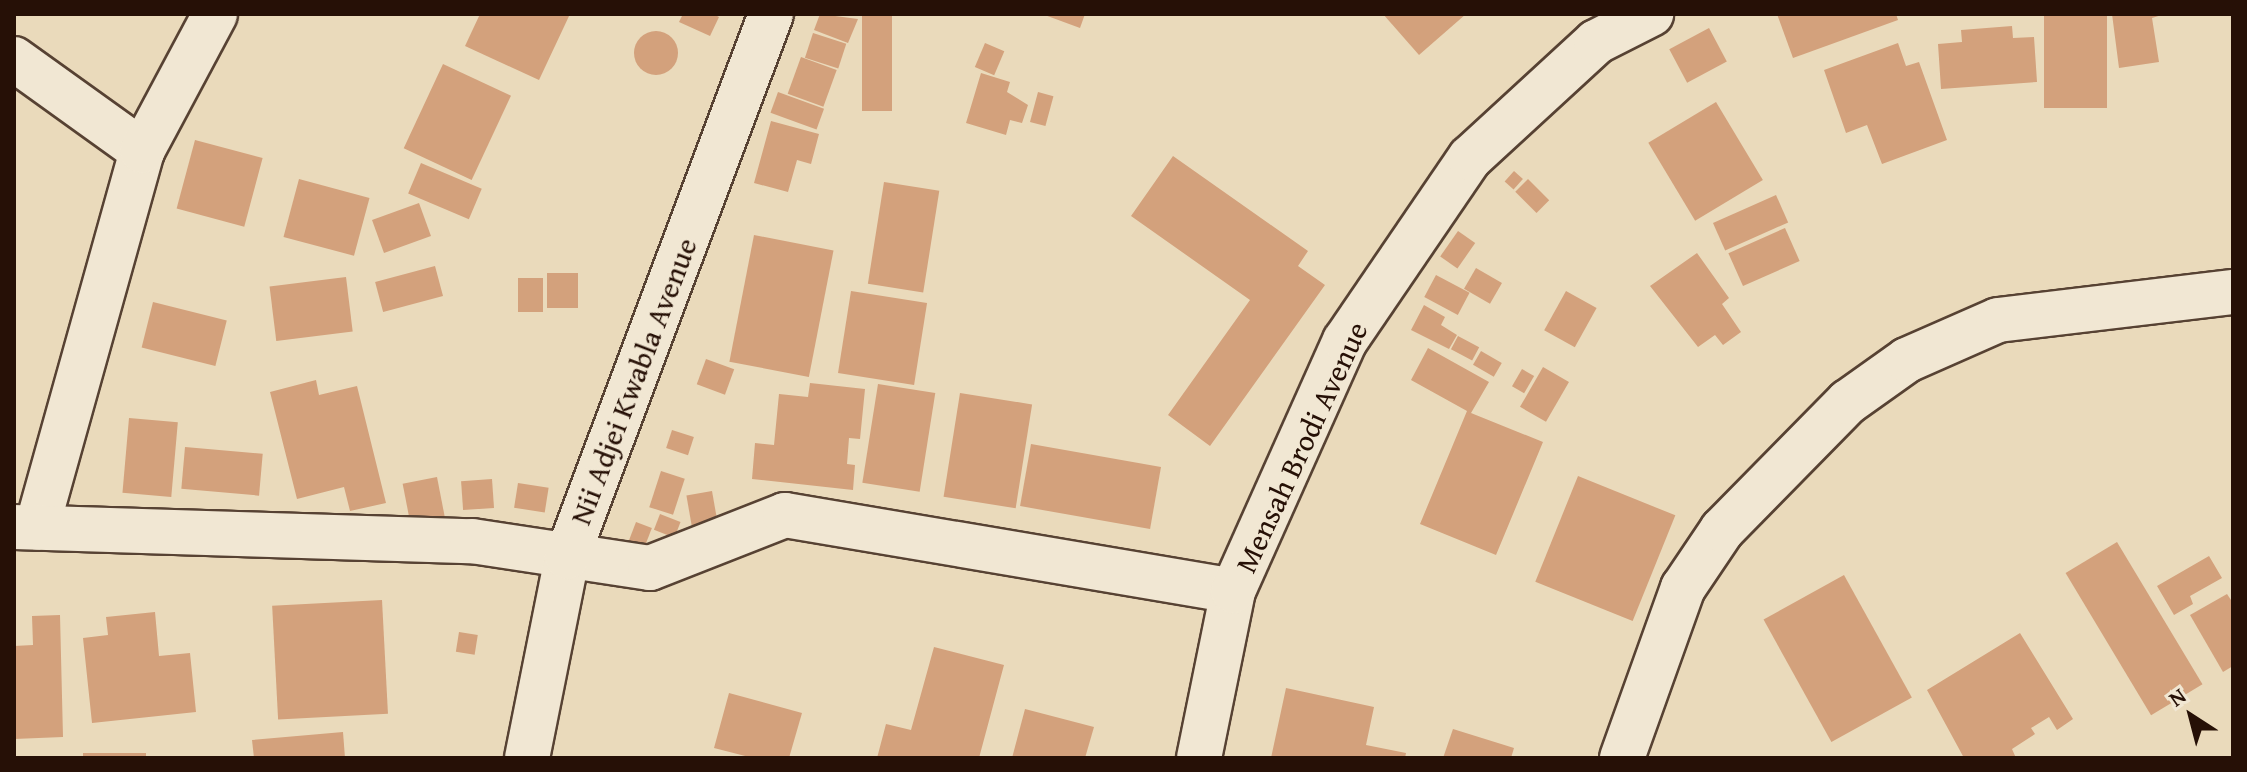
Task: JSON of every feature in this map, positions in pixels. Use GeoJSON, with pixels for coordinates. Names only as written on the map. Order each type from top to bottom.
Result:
{"type":"FeatureCollection","features":[{"type":"Feature","properties":{"kind":"street"},"geometry":{"type":"LineString","coordinates":[[215,14],[142,151],[26,528],[472,541],[650,568],[785,515],[1233,591]]}},
{"type":"Feature","properties":{"kind":"street","name":"Nii Adjei Kwabla Avenue"},"geometry":{"type":"LineString","coordinates":[[527,758],[567,557],[771,14]]}},
{"type":"Feature","properties":{"kind":"street","name":"Mensah Brodi Avenue"},"geometry":{"type":"LineString","coordinates":[[1199,758],[1233,591],[1345,341],[1470,158],[1596,42],[1651,14]]}},
{"type":"Feature","properties":{"kind":"street"},"geometry":{"type":"LineString","coordinates":[[14,59],[142,151]]}},
{"type":"Feature","properties":{"kind":"street"},"geometry":{"type":"LineString","coordinates":[[1622,758],[1683,588],[1722,530],[1848,402],[1907,360],[1998,320],[2233,292]]}},
{"type":"Feature","properties":{"kind":"building"},"geometry":{"type":"Polygon","coordinates":[[[480,14],[570,14],[539,80],[465,46],[480,14]]]}},
{"type":"Feature","properties":{"kind":"building"},"geometry":{"type":"Polygon","coordinates":[[[683,14],[713,14],[719,17],[710,36],[679,22],[683,14]]]}},
{"type":"Feature","properties":{"kind":"building"},"geometry":{"type":"Polygon","coordinates":[[[820,14],[858,19],[848,43],[814,30],[820,14]]]}},
{"type":"Feature","properties":{"kind":"building"},"geometry":{"type":"Polygon","coordinates":[[[862,14],[892,14],[892,111],[862,111],[862,14]]]}},
{"type":"Feature","properties":{"kind":"building"},"geometry":{"type":"Polygon","coordinates":[[[1042,14],[1085,14],[1080,28],[1042,14]]]}},
{"type":"Feature","properties":{"kind":"building"},"geometry":{"type":"Polygon","coordinates":[[[1383,14],[1466,14],[1419,55],[1383,14]]]}},
{"type":"Feature","properties":{"kind":"building"},"geometry":{"type":"Polygon","coordinates":[[[1777,14],[1896,14],[1898,20],[1793,58],[1777,14]]]}},
{"type":"Feature","properties":{"kind":"building"},"geometry":{"type":"Polygon","coordinates":[[[2044,14],[2107,14],[2107,108],[2044,108],[2044,14]]]}},
{"type":"Feature","properties":{"kind":"building"},"geometry":{"type":"Polygon","coordinates":[[[2112,14],[2165,14],[2152,18],[2159,62],[2119,68],[2112,14]]]}},
{"type":"Feature","properties":{"kind":"building"},"geometry":{"type":"Polygon","coordinates":[[[2012,26],[2013,38],[2034,37],[2037,82],[1941,89],[1938,44],[1962,42],[1961,30],[2012,26]]]}},
{"type":"Feature","properties":{"kind":"building"},"geometry":{"type":"Polygon","coordinates":[[[1709,28],[1727,62],[1687,83],[1669,49],[1709,28]]]}},
{"type":"Feature","properties":{"kind":"building"},"geometry":{"type":"Polygon","coordinates":[[[656,31],[672,37],[678,53],[672,69],[656,75],[640,69],[634,53],[640,37],[656,31]]]}},
{"type":"Feature","properties":{"kind":"building"},"geometry":{"type":"Polygon","coordinates":[[[813,33],[846,44],[838,69],[805,58],[813,33]]]}},
{"type":"Feature","properties":{"kind":"building"},"geometry":{"type":"Polygon","coordinates":[[[985,43],[1004,51],[994,75],[975,67],[985,43]]]}},
{"type":"Feature","properties":{"kind":"building"},"geometry":{"type":"Polygon","coordinates":[[[1898,43],[1906,66],[1919,62],[1947,140],[1882,164],[1867,125],[1846,133],[1824,70],[1898,43]]]}},
{"type":"Feature","properties":{"kind":"building"},"geometry":{"type":"Polygon","coordinates":[[[801,57],[837,70],[823,107],[788,94],[801,57]]]}},
{"type":"Feature","properties":{"kind":"building"},"geometry":{"type":"Polygon","coordinates":[[[443,64],[511,96],[472,180],[404,148],[443,64]]]}},
{"type":"Feature","properties":{"kind":"building"},"geometry":{"type":"Polygon","coordinates":[[[981,73],[1010,82],[1007,92],[1028,105],[1022,123],[1010,120],[1006,135],[966,123],[981,73]]]}},
{"type":"Feature","properties":{"kind":"building"},"geometry":{"type":"Polygon","coordinates":[[[778,92],[824,109],[817,129],[770,113],[778,92]]]}},
{"type":"Feature","properties":{"kind":"building"},"geometry":{"type":"Polygon","coordinates":[[[1038,92],[1053,96],[1045,126],[1030,122],[1038,92]]]}},
{"type":"Feature","properties":{"kind":"building"},"geometry":{"type":"Polygon","coordinates":[[[1716,102],[1763,180],[1695,221],[1648,143],[1716,102]]]}},
{"type":"Feature","properties":{"kind":"building"},"geometry":{"type":"Polygon","coordinates":[[[771,121],[819,134],[811,164],[797,160],[788,192],[754,183],[771,121]]]}},
{"type":"Feature","properties":{"kind":"building"},"geometry":{"type":"Polygon","coordinates":[[[195,140],[263,158],[244,227],[177,209],[195,140]]]}},
{"type":"Feature","properties":{"kind":"building"},"geometry":{"type":"Polygon","coordinates":[[[1173,156],[1308,251],[1298,266],[1325,285],[1210,446],[1168,415],[1250,300],[1131,216],[1173,156]]]}},
{"type":"Feature","properties":{"kind":"building"},"geometry":{"type":"Polygon","coordinates":[[[421,163],[482,189],[469,219],[408,193],[421,163]]]}},
{"type":"Feature","properties":{"kind":"building"},"geometry":{"type":"Polygon","coordinates":[[[1514,171],[1523,179],[1514,189],[1505,181],[1514,171]]]}},
{"type":"Feature","properties":{"kind":"building"},"geometry":{"type":"Polygon","coordinates":[[[299,179],[370,198],[354,256],[283,237],[299,179]]]}},
{"type":"Feature","properties":{"kind":"building"},"geometry":{"type":"Polygon","coordinates":[[[1528,179],[1549,200],[1536,213],[1515,192],[1528,179]]]}},
{"type":"Feature","properties":{"kind":"building"},"geometry":{"type":"Polygon","coordinates":[[[884,182],[939,191],[923,292],[868,284],[884,182]]]}},
{"type":"Feature","properties":{"kind":"building"},"geometry":{"type":"Polygon","coordinates":[[[1776,195],[1788,222],[1725,250],[1713,223],[1776,195]]]}},
{"type":"Feature","properties":{"kind":"building"},"geometry":{"type":"Polygon","coordinates":[[[419,203],[431,236],[384,253],[372,220],[419,203]]]}},
{"type":"Feature","properties":{"kind":"building"},"geometry":{"type":"Polygon","coordinates":[[[1785,228],[1800,261],[1743,286],[1728,253],[1785,228]]]}},
{"type":"Feature","properties":{"kind":"building"},"geometry":{"type":"Polygon","coordinates":[[[1458,231],[1475,243],[1457,268],[1440,256],[1458,231]]]}},
{"type":"Feature","properties":{"kind":"building"},"geometry":{"type":"Polygon","coordinates":[[[754,235],[834,250],[809,377],[729,362],[754,235]]]}},
{"type":"Feature","properties":{"kind":"building"},"geometry":{"type":"Polygon","coordinates":[[[1697,253],[1729,298],[1722,304],[1741,332],[1723,345],[1715,335],[1698,347],[1650,286],[1697,253]]]}},
{"type":"Feature","properties":{"kind":"building"},"geometry":{"type":"Polygon","coordinates":[[[435,266],[443,296],[383,312],[375,282],[435,266]]]}},
{"type":"Feature","properties":{"kind":"building"},"geometry":{"type":"Polygon","coordinates":[[[1476,268],[1502,283],[1490,304],[1464,289],[1476,268]]]}},
{"type":"Feature","properties":{"kind":"building"},"geometry":{"type":"Polygon","coordinates":[[[547,273],[578,273],[578,308],[547,308],[547,273]]]}},
{"type":"Feature","properties":{"kind":"building"},"geometry":{"type":"Polygon","coordinates":[[[1436,275],[1470,293],[1458,315],[1424,297],[1436,275]]]}},
{"type":"Feature","properties":{"kind":"building"},"geometry":{"type":"Polygon","coordinates":[[[346,277],[353,332],[276,341],[270,286],[346,277]]]}},
{"type":"Feature","properties":{"kind":"building"},"geometry":{"type":"Polygon","coordinates":[[[518,278],[543,278],[543,312],[518,312],[518,278]]]}},
{"type":"Feature","properties":{"kind":"building"},"geometry":{"type":"Polygon","coordinates":[[[851,291],[927,303],[914,385],[838,373],[851,291]]]}},
{"type":"Feature","properties":{"kind":"building"},"geometry":{"type":"Polygon","coordinates":[[[1566,291],[1597,308],[1575,347],[1544,330],[1566,291]]]}},
{"type":"Feature","properties":{"kind":"building"},"geometry":{"type":"Polygon","coordinates":[[[153,302],[227,320],[215,366],[142,348],[153,302]]]}},
{"type":"Feature","properties":{"kind":"building"},"geometry":{"type":"Polygon","coordinates":[[[1424,305],[1445,317],[1441,325],[1457,335],[1449,349],[1411,330],[1424,305]]]}},
{"type":"Feature","properties":{"kind":"building"},"geometry":{"type":"Polygon","coordinates":[[[1458,336],[1479,347],[1472,361],[1451,349],[1458,336]]]}},
{"type":"Feature","properties":{"kind":"building"},"geometry":{"type":"Polygon","coordinates":[[[1428,348],[1489,382],[1471,413],[1543,442],[1496,555],[1420,524],[1467,411],[1411,380],[1428,348]]]}},
{"type":"Feature","properties":{"kind":"building"},"geometry":{"type":"Polygon","coordinates":[[[1481,351],[1502,363],[1494,377],[1473,365],[1481,351]]]}},
{"type":"Feature","properties":{"kind":"building"},"geometry":{"type":"Polygon","coordinates":[[[706,359],[734,369],[725,395],[697,384],[706,359]]]}},
{"type":"Feature","properties":{"kind":"building"},"geometry":{"type":"Polygon","coordinates":[[[1543,367],[1569,382],[1546,422],[1520,407],[1543,367]]]}},
{"type":"Feature","properties":{"kind":"building"},"geometry":{"type":"Polygon","coordinates":[[[1522,369],[1534,376],[1524,393],[1512,386],[1522,369]]]}},
{"type":"Feature","properties":{"kind":"building"},"geometry":{"type":"Polygon","coordinates":[[[316,380],[319,395],[357,386],[386,503],[350,511],[344,487],[297,499],[270,392],[316,380]]]}},
{"type":"Feature","properties":{"kind":"building"},"geometry":{"type":"Polygon","coordinates":[[[810,383],[865,389],[860,439],[849,438],[847,464],[855,465],[853,490],[752,479],[755,443],[774,445],[779,394],[808,397],[810,383]]]}},
{"type":"Feature","properties":{"kind":"building"},"geometry":{"type":"Polygon","coordinates":[[[878,384],[935,393],[920,492],[862,483],[878,384]]]}},
{"type":"Feature","properties":{"kind":"building"},"geometry":{"type":"Polygon","coordinates":[[[960,393],[1032,404],[1016,508],[944,497],[960,393]]]}},
{"type":"Feature","properties":{"kind":"building"},"geometry":{"type":"Polygon","coordinates":[[[129,418],[178,422],[171,497],[122,493],[129,418]]]}},
{"type":"Feature","properties":{"kind":"building"},"geometry":{"type":"Polygon","coordinates":[[[672,430],[694,437],[688,455],[666,448],[672,430]]]}},
{"type":"Feature","properties":{"kind":"building"},"geometry":{"type":"Polygon","coordinates":[[[1031,444],[1161,467],[1150,529],[1020,506],[1031,444]]]}},
{"type":"Feature","properties":{"kind":"building"},"geometry":{"type":"Polygon","coordinates":[[[185,447],[263,454],[259,496],[181,489],[185,447]]]}},
{"type":"Feature","properties":{"kind":"building"},"geometry":{"type":"Polygon","coordinates":[[[661,471],[685,479],[673,515],[649,507],[661,471]]]}},
{"type":"Feature","properties":{"kind":"building"},"geometry":{"type":"Polygon","coordinates":[[[1578,476],[1675,515],[1633,621],[1535,582],[1578,476]]]}},
{"type":"Feature","properties":{"kind":"building"},"geometry":{"type":"Polygon","coordinates":[[[437,477],[445,518],[411,525],[403,484],[437,477]]]}},
{"type":"Feature","properties":{"kind":"building"},"geometry":{"type":"Polygon","coordinates":[[[492,479],[494,508],[463,510],[461,481],[492,479]]]}},
{"type":"Feature","properties":{"kind":"building"},"geometry":{"type":"Polygon","coordinates":[[[518,483],[549,488],[545,513],[514,508],[518,483]]]}},
{"type":"Feature","properties":{"kind":"building"},"geometry":{"type":"Polygon","coordinates":[[[712,491],[719,530],[693,535],[686,496],[712,491]]]}},
{"type":"Feature","properties":{"kind":"building"},"geometry":{"type":"Polygon","coordinates":[[[660,514],[681,522],[674,538],[654,530],[660,514]]]}},
{"type":"Feature","properties":{"kind":"building"},"geometry":{"type":"Polygon","coordinates":[[[636,522],[652,528],[642,553],[626,547],[636,522]]]}},
{"type":"Feature","properties":{"kind":"building"},"geometry":{"type":"Polygon","coordinates":[[[2117,542],[2202,684],[2151,715],[2066,573],[2117,542]]]}},
{"type":"Feature","properties":{"kind":"building"},"geometry":{"type":"Polygon","coordinates":[[[2209,556],[2222,578],[2190,596],[2193,604],[2174,615],[2157,586],[2209,556]]]}},
{"type":"Feature","properties":{"kind":"building"},"geometry":{"type":"Polygon","coordinates":[[[1844,575],[1912,697],[1831,742],[1764,620],[1844,575]]]}},
{"type":"Feature","properties":{"kind":"building"},"geometry":{"type":"Polygon","coordinates":[[[2227,594],[2233,603],[2233,666],[2223,672],[2190,615],[2227,594]]]}},
{"type":"Feature","properties":{"kind":"building"},"geometry":{"type":"Polygon","coordinates":[[[382,600],[388,714],[278,720],[272,606],[382,600]]]}},
{"type":"Feature","properties":{"kind":"building"},"geometry":{"type":"Polygon","coordinates":[[[155,612],[159,656],[190,653],[196,712],[92,723],[83,638],[108,635],[106,617],[155,612]]]}},
{"type":"Feature","properties":{"kind":"building"},"geometry":{"type":"Polygon","coordinates":[[[60,615],[63,737],[14,739],[14,646],[33,645],[32,616],[60,615]]]}},
{"type":"Feature","properties":{"kind":"building"},"geometry":{"type":"Polygon","coordinates":[[[459,632],[478,635],[475,655],[456,652],[459,632]]]}},
{"type":"Feature","properties":{"kind":"building"},"geometry":{"type":"Polygon","coordinates":[[[2020,633],[2073,719],[2057,730],[2049,717],[2031,728],[2035,734],[2012,749],[2016,758],[1964,758],[1927,690],[2020,633]]]}},
{"type":"Feature","properties":{"kind":"building"},"geometry":{"type":"Polygon","coordinates":[[[934,647],[1004,665],[979,758],[877,758],[886,724],[911,730],[934,647]]]}},
{"type":"Feature","properties":{"kind":"building"},"geometry":{"type":"Polygon","coordinates":[[[1286,688],[1374,707],[1366,745],[1406,753],[1405,758],[1271,758],[1286,688]]]}},
{"type":"Feature","properties":{"kind":"building"},"geometry":{"type":"Polygon","coordinates":[[[729,693],[802,713],[789,758],[753,758],[714,748],[729,693]]]}},
{"type":"Feature","properties":{"kind":"building"},"geometry":{"type":"Polygon","coordinates":[[[1025,709],[1094,727],[1085,758],[1012,758],[1025,709]]]}},
{"type":"Feature","properties":{"kind":"building"},"geometry":{"type":"Polygon","coordinates":[[[1453,729],[1514,748],[1511,758],[1443,758],[1453,729]]]}},
{"type":"Feature","properties":{"kind":"building"},"geometry":{"type":"Polygon","coordinates":[[[343,732],[345,758],[254,758],[252,740],[343,732]]]}},
{"type":"Feature","properties":{"kind":"building"},"geometry":{"type":"Polygon","coordinates":[[[83,753],[146,753],[146,758],[83,758],[83,753]]]}}]}
